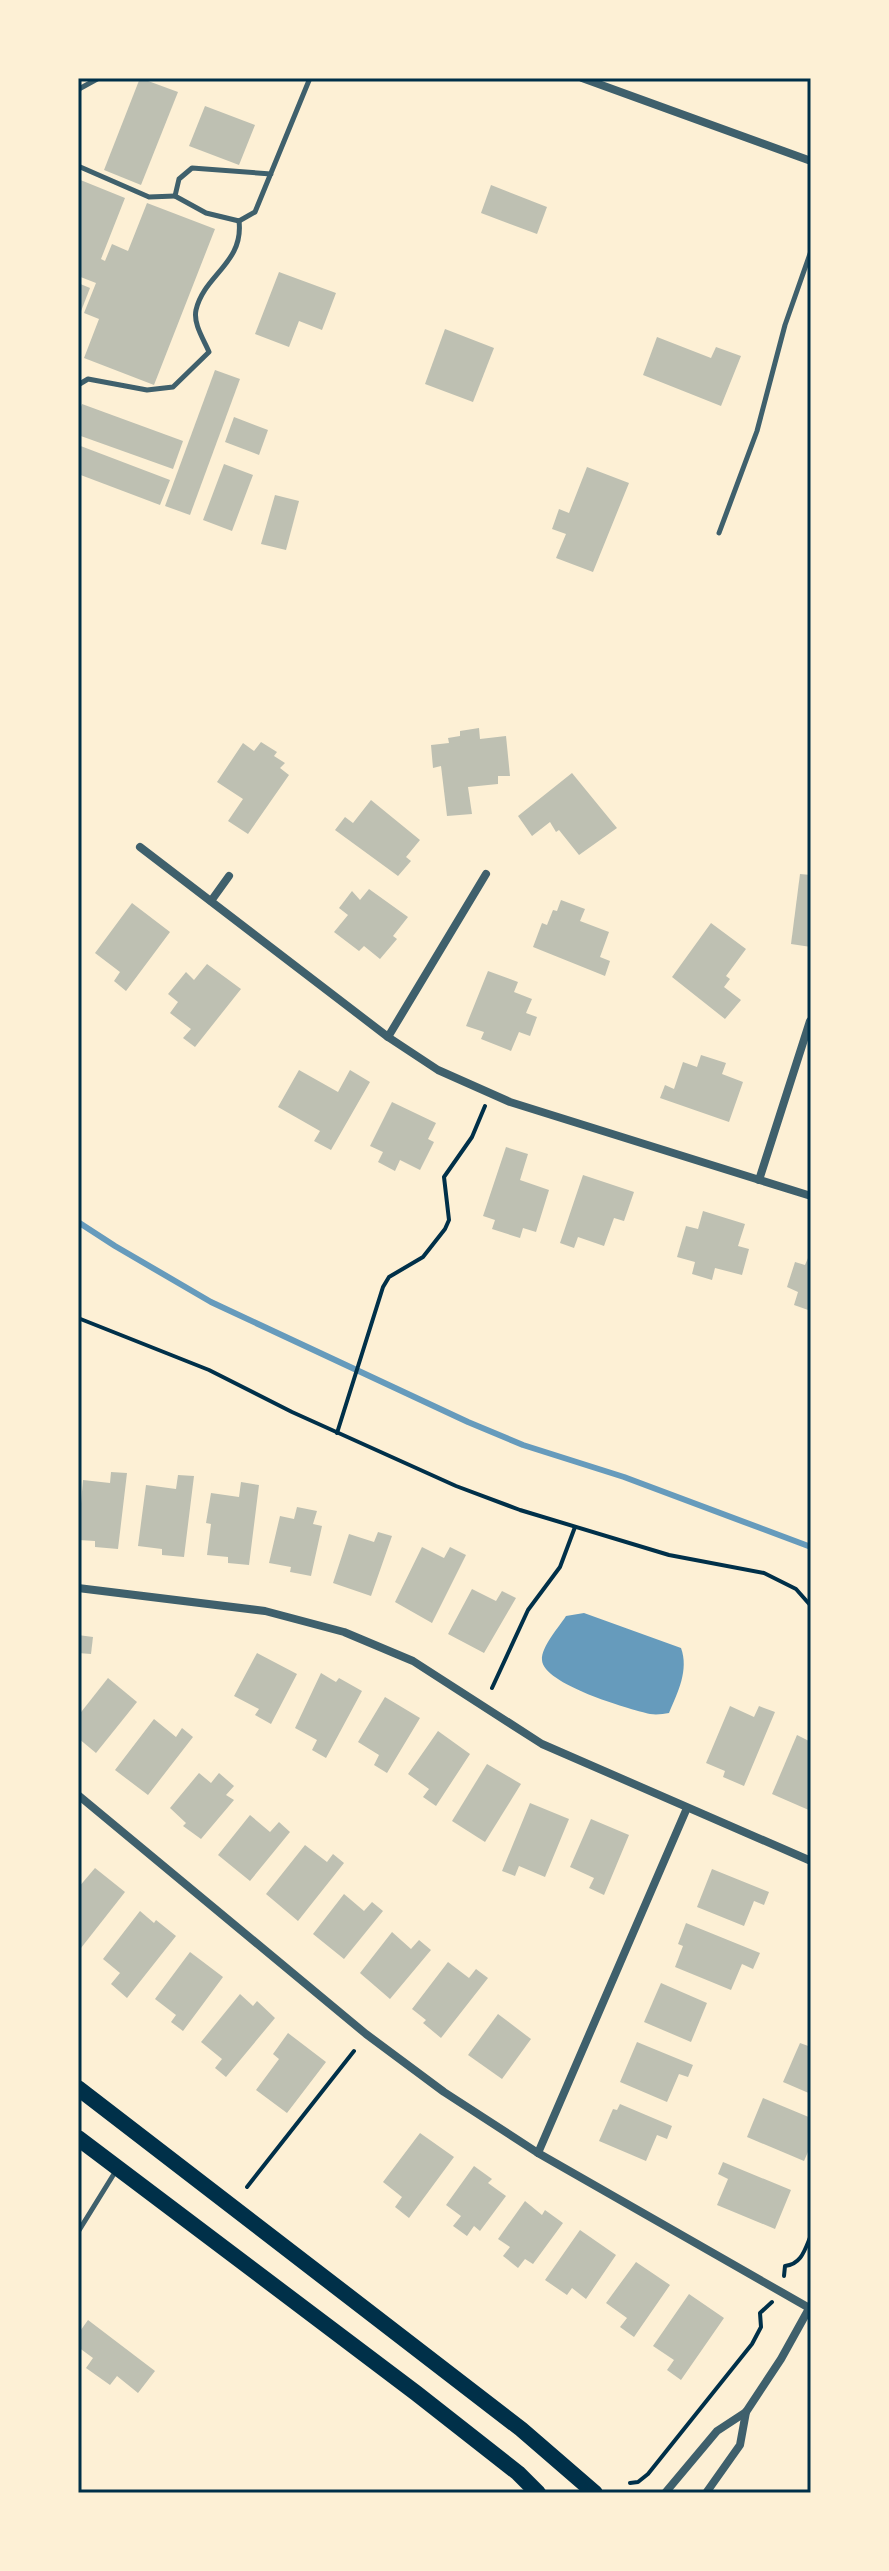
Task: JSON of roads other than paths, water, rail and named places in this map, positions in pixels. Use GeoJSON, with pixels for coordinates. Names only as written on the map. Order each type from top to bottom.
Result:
{"type":"FeatureCollection","features":[{"type":"Feature","properties":{"kind":"main road"},"geometry":{"type":"LineString","coordinates":[[78,2088],[471,2390],[595,2493]]}},
{"type":"Feature","properties":{"kind":"main road"},"geometry":{"type":"LineString","coordinates":[[78,2138],[416,2393],[518,2473],[538,2493]]}},
{"type":"Feature","properties":{"kind":"street"},"geometry":{"type":"LineString","coordinates":[[582,78],[811,161]]}},
{"type":"Feature","properties":{"kind":"street"},"geometry":{"type":"LineString","coordinates":[[140,847],[388,1037],[438,1070],[489,1094],[811,1196]]}},
{"type":"Feature","properties":{"kind":"street"},"geometry":{"type":"LineString","coordinates":[[388,1037],[486,874]]}},
{"type":"Feature","properties":{"kind":"street"},"geometry":{"type":"LineString","coordinates":[[211,901],[229,876]]}},
{"type":"Feature","properties":{"kind":"street"},"geometry":{"type":"LineString","coordinates":[[759,1180],[810,1021]]}},
{"type":"Feature","properties":{"kind":"street"},"geometry":{"type":"LineString","coordinates":[[78,1588],[265,1611],[344,1632],[413,1661],[542,1744],[811,1861]]}},
{"type":"Feature","properties":{"kind":"street"},"geometry":{"type":"LineString","coordinates":[[78,1795],[366,2034],[444,2092],[538,2153],[810,2307],[746,2412],[740,2445],[706,2493]]}},
{"type":"Feature","properties":{"kind":"street"},"geometry":{"type":"LineString","coordinates":[[538,2153],[687,1808]]}},
{"type":"Feature","properties":{"kind":"street"},"geometry":{"type":"LineString","coordinates":[[665,2493],[717,2431],[746,2412]]}},
{"type":"Feature","properties":{"kind":"lane"},"geometry":{"type":"LineString","coordinates":[[78,90],[99,78]]}},
{"type":"Feature","properties":{"kind":"lane"},"geometry":{"type":"LineString","coordinates":[[78,166],[149,197],[175,196],[206,213],[239,221],[255,212],[310,78]]}},
{"type":"Feature","properties":{"kind":"lane"},"geometry":{"type":"LineString","coordinates":[[175,196],[179,179],[192,168],[271,174]]}},
{"type":"Feature","properties":{"kind":"lane"},"geometry":{"type":"LineString","coordinates":[[78,385],[88,379],[147,390],[173,387],[209,352],[195,312],[203,295],[232,257],[241,233],[239,221]]}},
{"type":"Feature","properties":{"kind":"lane"},"geometry":{"type":"LineString","coordinates":[[719,533],[757,431],[785,325],[811,251]]}},
{"type":"Feature","properties":{"kind":"lane"},"geometry":{"type":"LineString","coordinates":[[78,2232],[117,2169]]}},
{"type":"Feature","properties":{"kind":"water"},"geometry":{"type":"Polygon","coordinates":[[[584,1613],[681,1648],[683,1673],[669,1713],[650,1714],[606,1701],[556,1678],[546,1669],[542,1655],[551,1637],[566,1616],[584,1613]]]}},
{"type":"Feature","properties":{"kind":"waterway"},"geometry":{"type":"LineString","coordinates":[[78,1222],[211,1302],[468,1422],[523,1445],[624,1477],[811,1547]]}}]}
